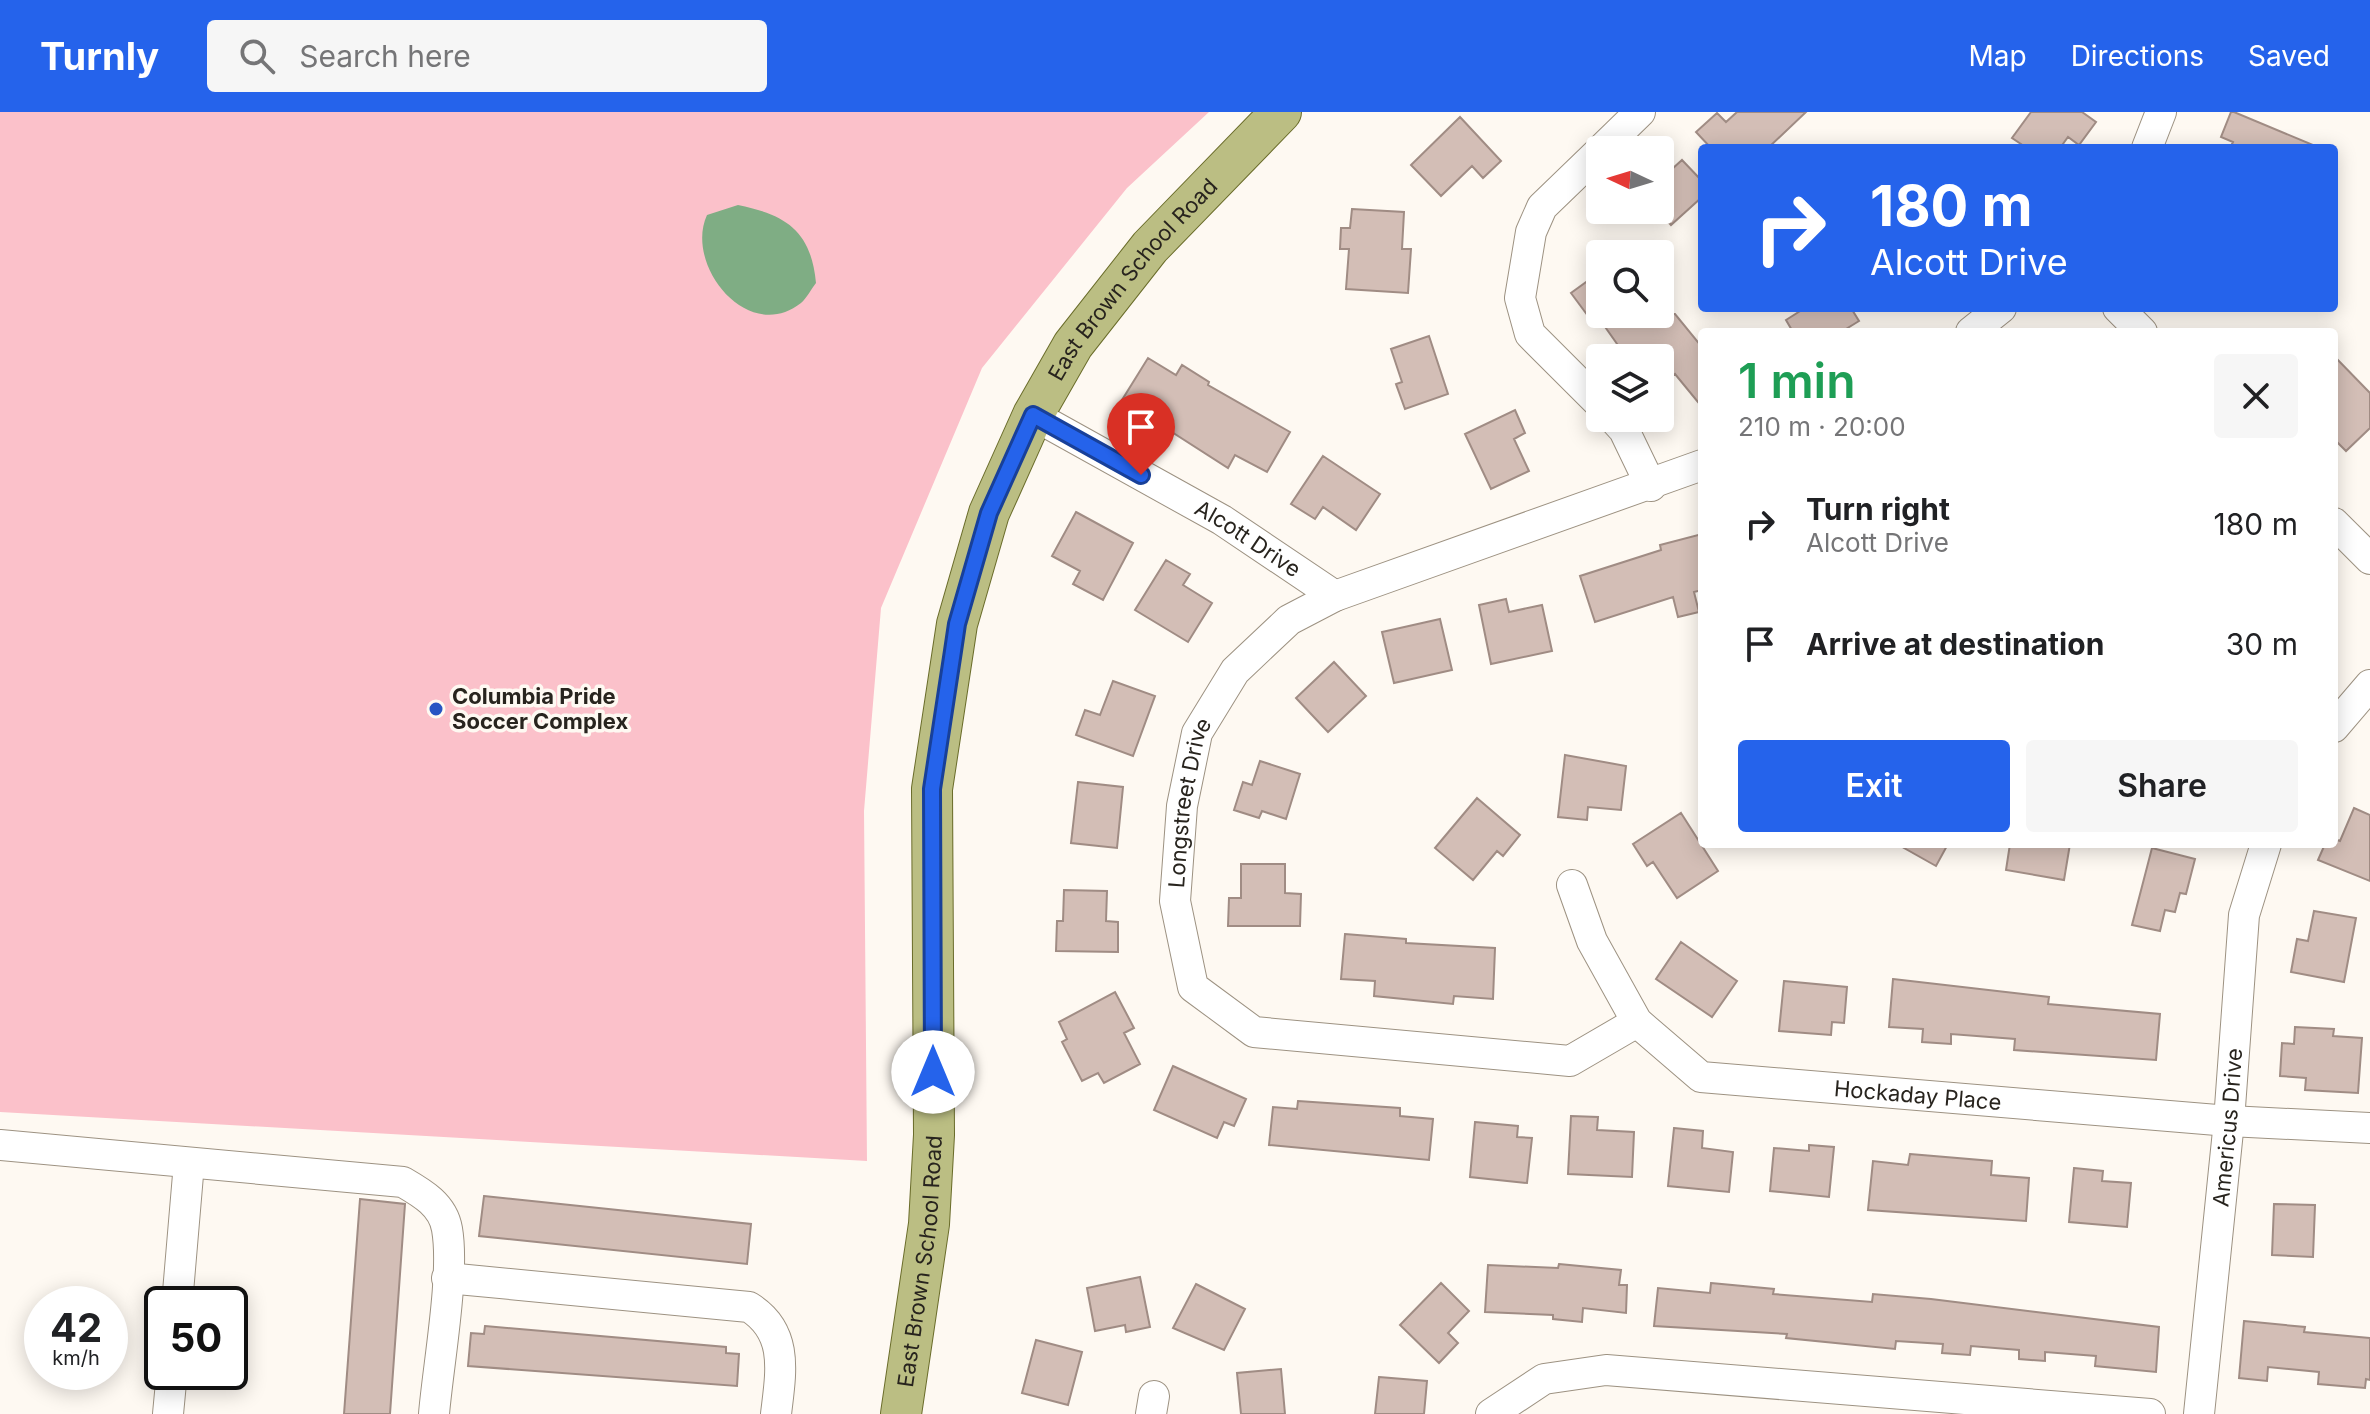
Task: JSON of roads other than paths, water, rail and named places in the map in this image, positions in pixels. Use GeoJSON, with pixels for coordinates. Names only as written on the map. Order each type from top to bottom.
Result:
{"type":"FeatureCollection","features":[{"type":"Feature","properties":{"kind":"main road","name":"East Brown School Road"},"geometry":{"type":"LineString","coordinates":[[901,1414],[929,1224],[934,1135],[932,789],[957,624],[989,513],[1033,415],[1073,345],[1150,247],[1281,112]]}},
{"type":"Feature","properties":{"kind":"street"},"geometry":{"type":"LineString","coordinates":[[1615,136],[1640,112]]}},
{"type":"Feature","properties":{"kind":"street"},"geometry":{"type":"LineString","coordinates":[[2149,144],[2161,112]]}},
{"type":"Feature","properties":{"kind":"street"},"geometry":{"type":"LineString","coordinates":[[1586,164],[1542,207],[1531,232],[1520,298],[1530,334],[1586,390]]}},
{"type":"Feature","properties":{"kind":"street"},"geometry":{"type":"LineString","coordinates":[[1976,328],[1996,312]]}},
{"type":"Feature","properties":{"kind":"street"},"geometry":{"type":"LineString","coordinates":[[2122,312],[2138,328]]}},
{"type":"Feature","properties":{"kind":"street","name":"Alcott Drive"},"geometry":{"type":"LineString","coordinates":[[1033,415],[1222,520],[1335,596]]}},
{"type":"Feature","properties":{"kind":"street"},"geometry":{"type":"LineString","coordinates":[[1625,432],[1651,486]]}},
{"type":"Feature","properties":{"kind":"street","name":"Longstreet Drive"},"geometry":{"type":"LineString","coordinates":[[1637,1022],[1570,1061],[1254,1032],[1193,987],[1175,901],[1182,806],[1197,733],[1235,671],[1289,620],[1335,596],[1651,486],[1698,467]]}},
{"type":"Feature","properties":{"kind":"street"},"geometry":{"type":"LineString","coordinates":[[2338,527],[2370,559]]}},
{"type":"Feature","properties":{"kind":"street"},"geometry":{"type":"LineString","coordinates":[[2338,722],[2370,685]]}},
{"type":"Feature","properties":{"kind":"street","name":"Americus Drive"},"geometry":{"type":"LineString","coordinates":[[2199,1414],[2229,1121],[2244,915],[2265,848]]}},
{"type":"Feature","properties":{"kind":"street","name":"Hockaday Place"},"geometry":{"type":"LineString","coordinates":[[1572,885],[1592,941],[1637,1022],[1701,1077],[2229,1121],[2370,1128]]}},
{"type":"Feature","properties":{"kind":"street"},"geometry":{"type":"LineString","coordinates":[[0,1145],[403,1182],[430,1198],[447,1228],[447,1278],[434,1414]]}},
{"type":"Feature","properties":{"kind":"street"},"geometry":{"type":"LineString","coordinates":[[179,1286],[189,1163]]}},
{"type":"Feature","properties":{"kind":"street"},"geometry":{"type":"LineString","coordinates":[[447,1278],[749,1307],[775,1330],[780,1360],[776,1414]]}},
{"type":"Feature","properties":{"kind":"street"},"geometry":{"type":"LineString","coordinates":[[1491,1414],[1544,1379],[1606,1370],[2150,1414]]}},
{"type":"Feature","properties":{"kind":"street"},"geometry":{"type":"LineString","coordinates":[[168,1414],[170,1390]]}},
{"type":"Feature","properties":{"kind":"place","name":"Columbia Pride Soccer Complex"},"geometry":{"type":"Point","coordinates":[436,709]}}]}
